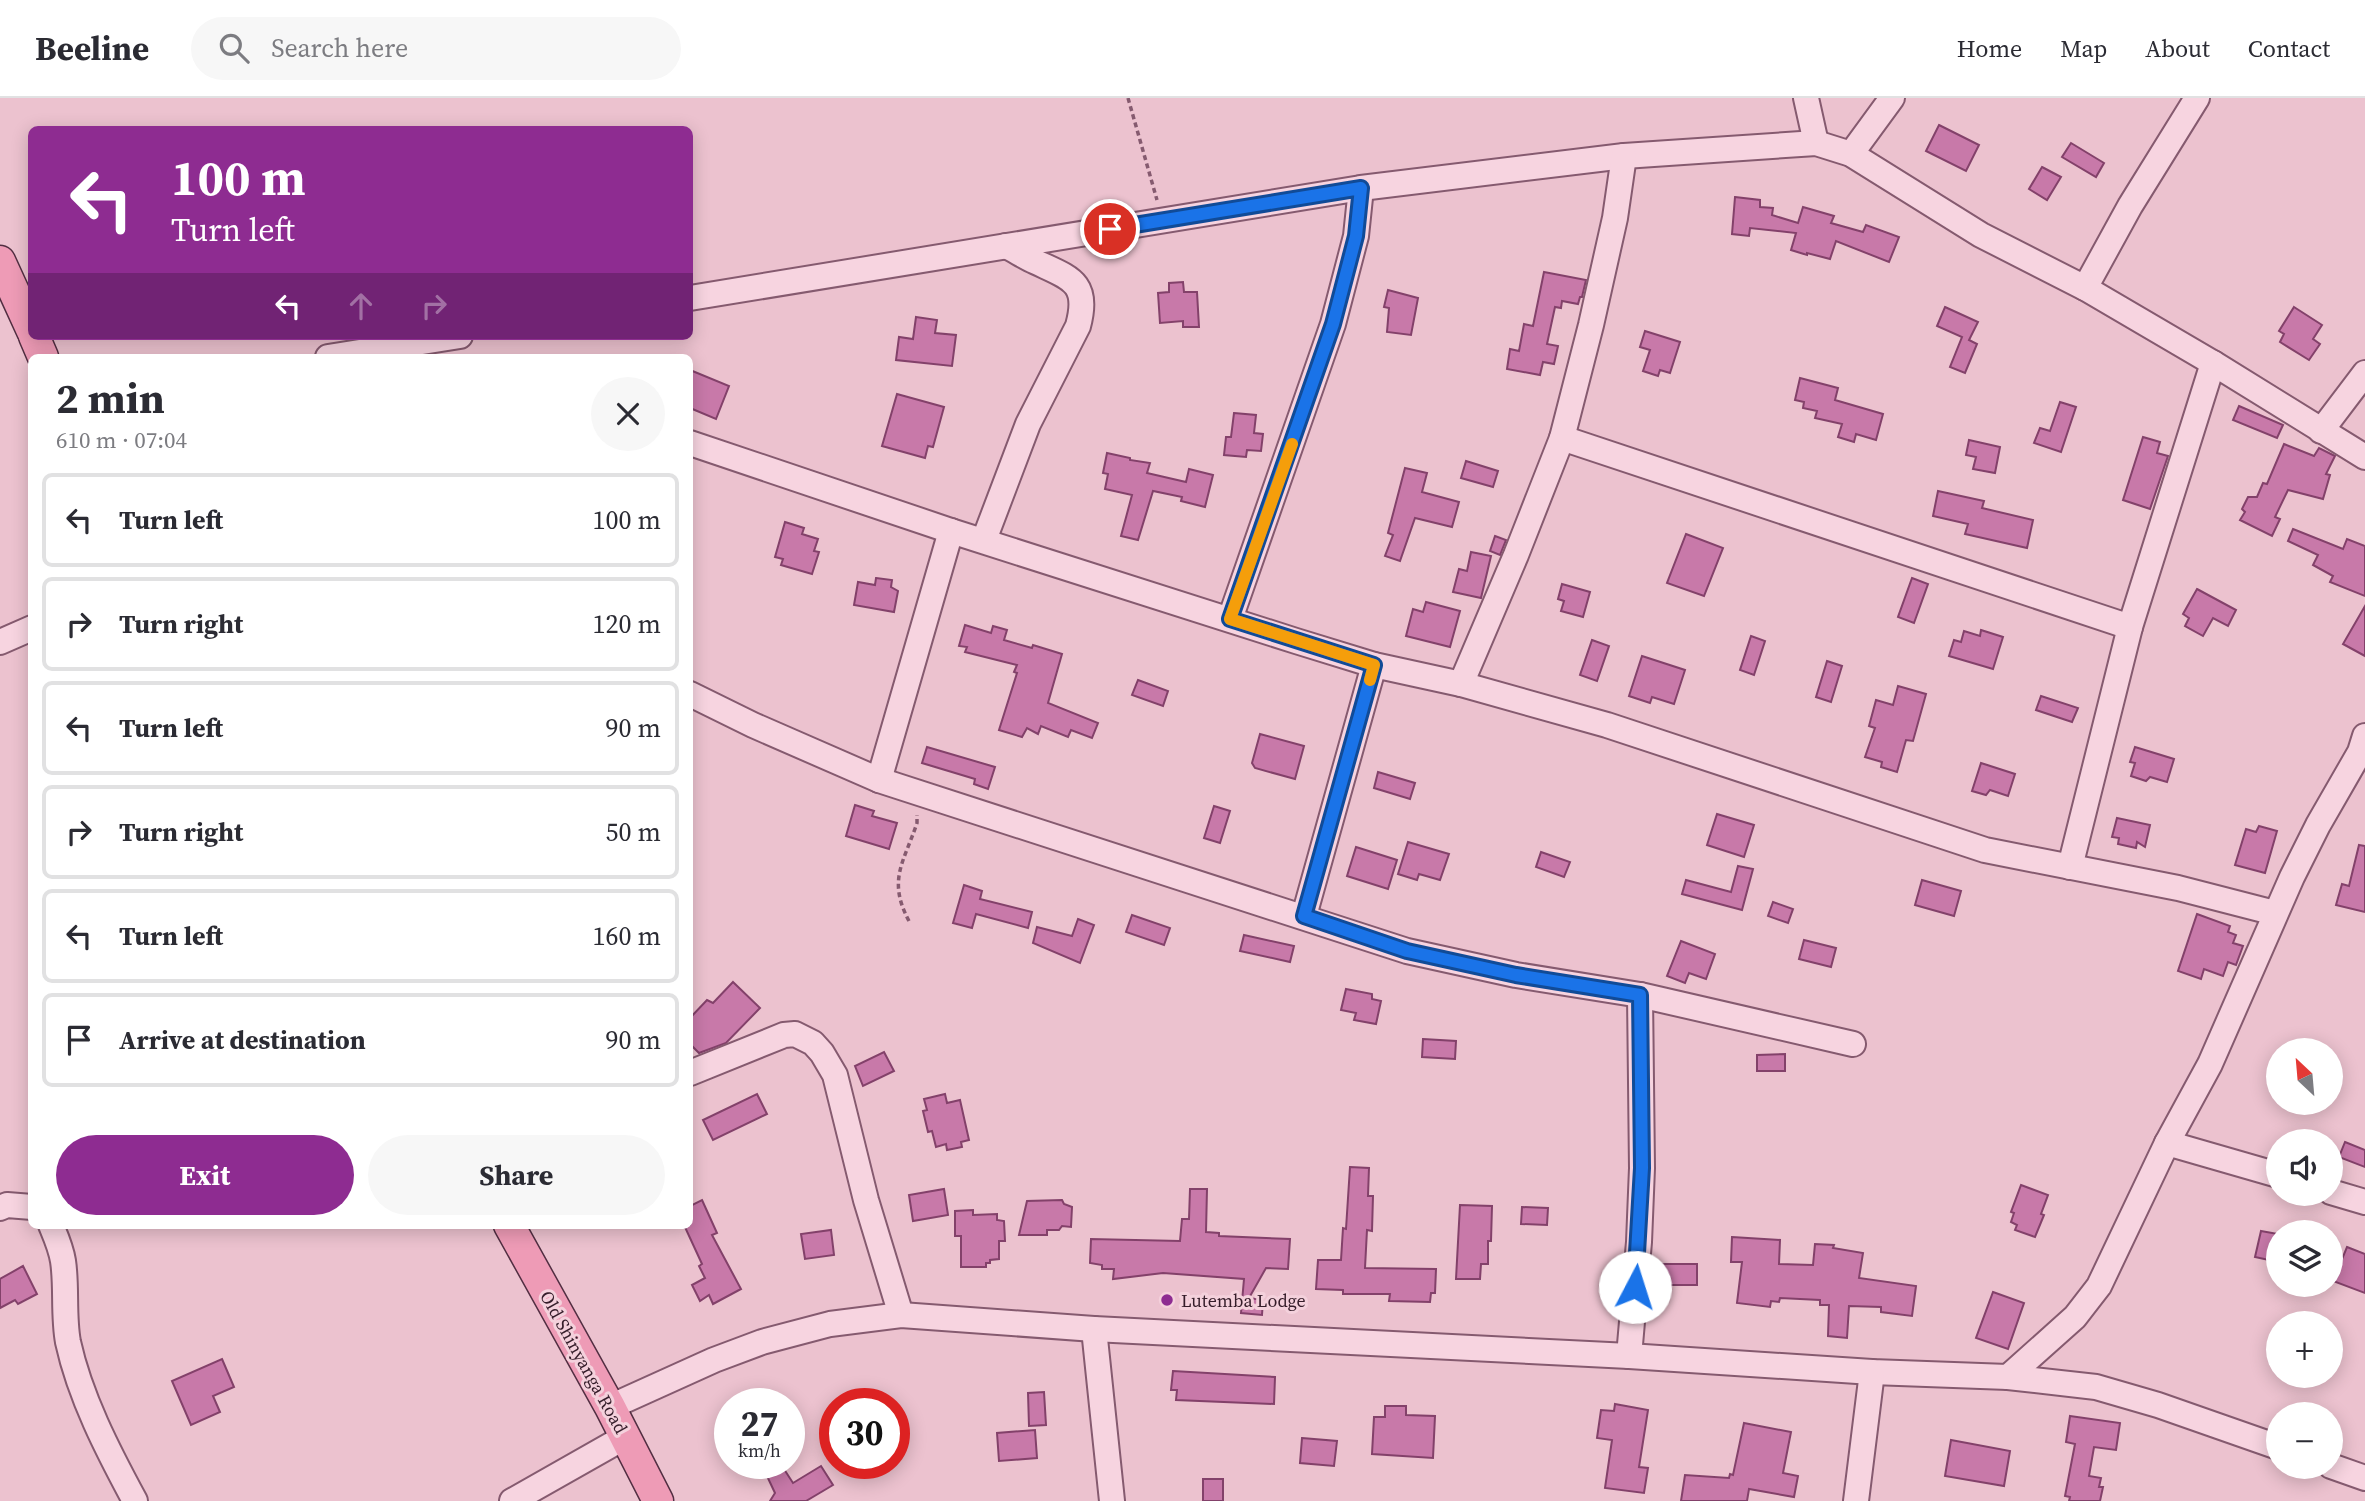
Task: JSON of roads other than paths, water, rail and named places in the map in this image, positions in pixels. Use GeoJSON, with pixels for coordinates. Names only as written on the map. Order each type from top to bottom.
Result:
{"type":"FeatureCollection","features":[{"type":"Feature","properties":{"kind":"main road"},"geometry":{"type":"LineString","coordinates":[[0,261],[28,322]]}},
{"type":"Feature","properties":{"kind":"main road","name":"Old Shinyanga Road"},"geometry":{"type":"LineString","coordinates":[[511,1229],[610,1407],[658,1501]]}},
{"type":"Feature","properties":{"kind":"street"},"geometry":{"type":"LineString","coordinates":[[1806,98],[1816,143]]}},
{"type":"Feature","properties":{"kind":"street"},"geometry":{"type":"LineString","coordinates":[[1851,155],[1892,98]]}},
{"type":"Feature","properties":{"kind":"street"},"geometry":{"type":"LineString","coordinates":[[2085,288],[2130,206],[2197,98]]}},
{"type":"Feature","properties":{"kind":"street"},"geometry":{"type":"LineString","coordinates":[[693,298],[1361,188],[1624,156],[1816,143],[1851,155],[1980,234],[2085,288],[2365,457]]}},
{"type":"Feature","properties":{"kind":"street"},"geometry":{"type":"LineString","coordinates":[[1461,684],[1562,438],[1615,218],[1624,156]]}},
{"type":"Feature","properties":{"kind":"street"},"geometry":{"type":"LineString","coordinates":[[1230,619],[1333,324],[1356,236],[1361,188]]}},
{"type":"Feature","properties":{"kind":"street"},"geometry":{"type":"LineString","coordinates":[[984,540],[1028,424],[1082,313],[1081,295],[1073,280],[1006,246]]}},
{"type":"Feature","properties":{"kind":"street"},"geometry":{"type":"LineString","coordinates":[[347,354],[434,340]]}},
{"type":"Feature","properties":{"kind":"street"},"geometry":{"type":"LineString","coordinates":[[396,346],[419,354]]}},
{"type":"Feature","properties":{"kind":"street"},"geometry":{"type":"LineString","coordinates":[[2070,867],[2130,627],[2213,363]]}},
{"type":"Feature","properties":{"kind":"street"},"geometry":{"type":"LineString","coordinates":[[2321,431],[2365,373]]}},
{"type":"Feature","properties":{"kind":"street"},"geometry":{"type":"LineString","coordinates":[[1562,438],[2130,627]]}},
{"type":"Feature","properties":{"kind":"street"},"geometry":{"type":"LineString","coordinates":[[693,444],[951,531],[1374,665],[1461,684],[1607,725],[1985,850],[2178,888],[2275,913]]}},
{"type":"Feature","properties":{"kind":"street"},"geometry":{"type":"LineString","coordinates":[[880,780],[951,531]]}},
{"type":"Feature","properties":{"kind":"street"},"geometry":{"type":"LineString","coordinates":[[0,642],[28,630]]}},
{"type":"Feature","properties":{"kind":"street"},"geometry":{"type":"LineString","coordinates":[[1304,916],[1374,665]]}},
{"type":"Feature","properties":{"kind":"street"},"geometry":{"type":"LineString","coordinates":[[693,696],[753,726],[880,780],[1407,951],[1516,975],[1640,995],[1853,1044]]}},
{"type":"Feature","properties":{"kind":"street"},"geometry":{"type":"LineString","coordinates":[[2008,1377],[2075,1317],[2099,1286],[2167,1143],[2210,1064],[2275,913],[2318,825],[2363,748]]}},
{"type":"Feature","properties":{"kind":"street"},"geometry":{"type":"LineString","coordinates":[[1629,1356],[1639,1242],[1642,1168],[1640,995]]}},
{"type":"Feature","properties":{"kind":"street"},"geometry":{"type":"LineString","coordinates":[[693,1072],[784,1035],[799,1035],[818,1048],[835,1075],[866,1200],[901,1315]]}},
{"type":"Feature","properties":{"kind":"street"},"geometry":{"type":"LineString","coordinates":[[2167,1143],[2266,1172]]}},
{"type":"Feature","properties":{"kind":"street"},"geometry":{"type":"LineString","coordinates":[[2343,1196],[2365,1202]]}},
{"type":"Feature","properties":{"kind":"street"},"geometry":{"type":"LineString","coordinates":[[0,1208],[28,1207]]}},
{"type":"Feature","properties":{"kind":"street"},"geometry":{"type":"LineString","coordinates":[[52,1229],[63,1263],[66,1326],[72,1354],[88,1403],[135,1501]]}},
{"type":"Feature","properties":{"kind":"street"},"geometry":{"type":"LineString","coordinates":[[610,1407],[714,1360],[762,1342],[830,1324],[901,1315],[1094,1329],[1629,1356],[1872,1373],[2008,1377],[2096,1387],[2158,1405],[2266,1443]]}},
{"type":"Feature","properties":{"kind":"street"},"geometry":{"type":"LineString","coordinates":[[1094,1329],[1112,1501]]}},
{"type":"Feature","properties":{"kind":"street"},"geometry":{"type":"LineString","coordinates":[[1856,1501],[1872,1373]]}},
{"type":"Feature","properties":{"kind":"street"},"geometry":{"type":"LineString","coordinates":[[512,1501],[625,1437]]}},
{"type":"Feature","properties":{"kind":"street"},"geometry":{"type":"LineString","coordinates":[[2343,1470],[2365,1478]]}},
{"type":"Feature","properties":{"kind":"place","name":"Lutemba Lodge"},"geometry":{"type":"Point","coordinates":[1167,1300]}}]}
